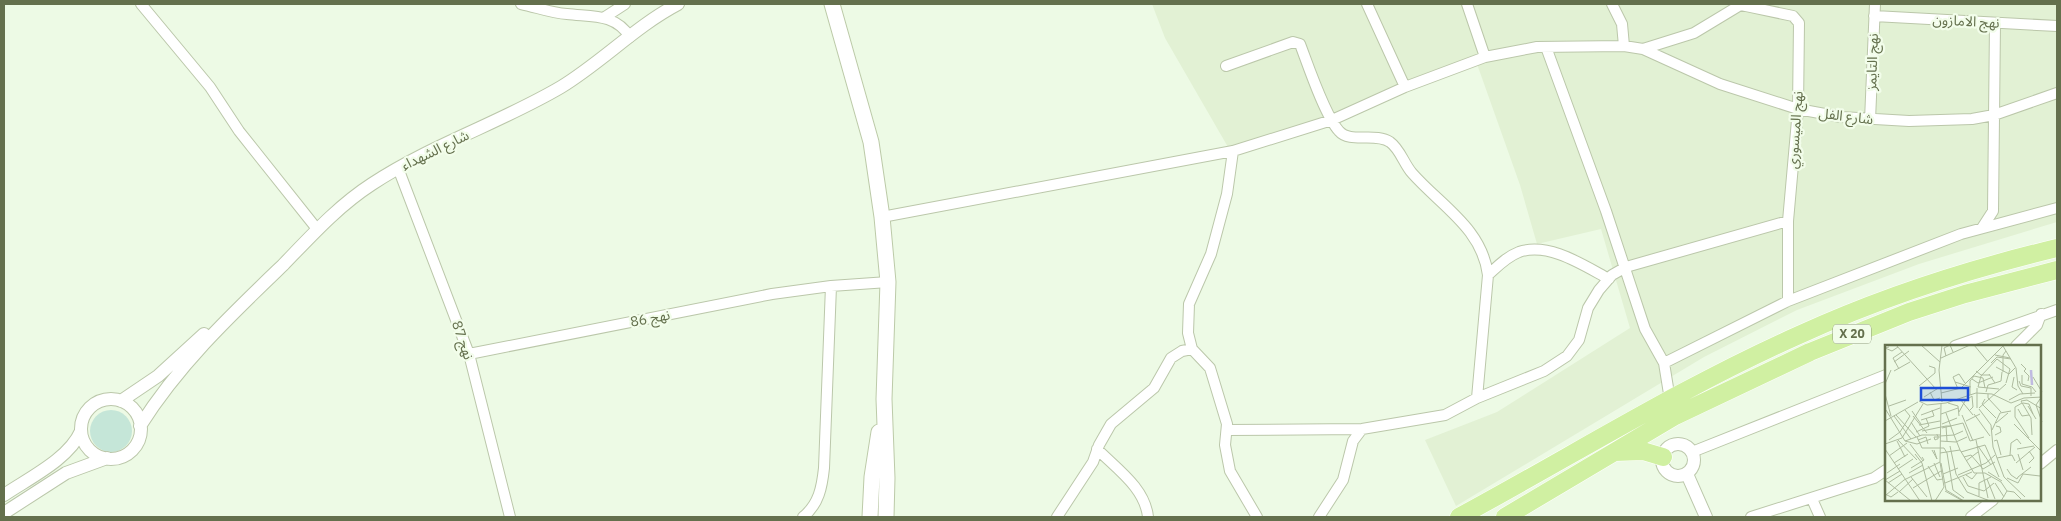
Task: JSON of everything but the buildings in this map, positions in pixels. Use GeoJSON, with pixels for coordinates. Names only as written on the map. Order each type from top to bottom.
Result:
{"type":"FeatureCollection","features":[{"type":"Feature","properties":{"kind":"highway","name":"X 20"},"geometry":{"type":"LineString","coordinates":[[1459,517],[1748,359],[1850,313],[1912,290],[2057,248]]}},
{"type":"Feature","properties":{"kind":"highway","name":"X 20"},"geometry":{"type":"LineString","coordinates":[[1505,517],[1612,452],[1684,412],[1860,331],[1965,294],[2057,271]]}},
{"type":"Feature","properties":{"kind":"highway"},"geometry":{"type":"LineString","coordinates":[[1612,452],[1633,450],[1663,457]]}},
{"type":"Feature","properties":{"kind":"main road"},"geometry":{"type":"LineString","coordinates":[[832,4],[871,142],[882,217],[888,282],[884,398],[887,478],[886,517]]}},
{"type":"Feature","properties":{"kind":"main road"},"geometry":{"type":"LineString","coordinates":[[870,517],[872,477],[884,398]]}},
{"type":"Feature","properties":{"kind":"street"},"geometry":{"type":"LineString","coordinates":[[141,4],[210,87],[239,131],[317,229]]}},
{"type":"Feature","properties":{"kind":"street"},"geometry":{"type":"LineString","coordinates":[[520,4],[567,14],[604,17],[625,30],[630,37]]}},
{"type":"Feature","properties":{"kind":"street"},"geometry":{"type":"LineString","coordinates":[[604,17],[625,4]]}},
{"type":"Feature","properties":{"kind":"street","name":"شارع الشهداء"},"geometry":{"type":"LineString","coordinates":[[216,329],[317,229],[359,193],[398,168],[562,86],[678,4]]}},
{"type":"Feature","properties":{"kind":"street"},"geometry":{"type":"LineString","coordinates":[[1367,4],[1405,87]]}},
{"type":"Feature","properties":{"kind":"street"},"geometry":{"type":"LineString","coordinates":[[1467,4],[1485,57]]}},
{"type":"Feature","properties":{"kind":"street"},"geometry":{"type":"LineString","coordinates":[[1612,4],[1622,24],[1624,46]]}},
{"type":"Feature","properties":{"kind":"street"},"geometry":{"type":"LineString","coordinates":[[882,217],[1233,150],[1332,120],[1405,87],[1485,57],[1511,50],[1546,46],[1624,46],[1643,49],[1680,37],[1712,23],[1742,4]]}},
{"type":"Feature","properties":{"kind":"street","name":"نهج الميسوري"},"geometry":{"type":"LineString","coordinates":[[1742,4],[1793,16],[1798,20],[1798,109],[1788,221],[1788,301]]}},
{"type":"Feature","properties":{"kind":"street","name":"نهج التايمز"},"geometry":{"type":"LineString","coordinates":[[1870,120],[1875,4]]}},
{"type":"Feature","properties":{"kind":"street","name":"نهج الامازون"},"geometry":{"type":"LineString","coordinates":[[1874,16],[2057,26]]}},
{"type":"Feature","properties":{"kind":"street"},"geometry":{"type":"LineString","coordinates":[[1982,228],[1993,211],[1995,23]]}},
{"type":"Feature","properties":{"kind":"street"},"geometry":{"type":"LineString","coordinates":[[1226,66],[1297,42],[1300,44],[1332,120],[1340,132],[1344,135],[1372,136],[1391,143],[1413,175],[1467,227],[1485,257],[1488,275],[1477,398]]}},
{"type":"Feature","properties":{"kind":"street"},"geometry":{"type":"LineString","coordinates":[[1546,46],[1626,267],[1645,329],[1664,363],[1670,400]]}},
{"type":"Feature","properties":{"kind":"street","name":"شارع الفل"},"geometry":{"type":"LineString","coordinates":[[1643,49],[1715,82],[1798,109],[1841,117],[1870,120],[1934,121],[1994,115],[2057,92]]}},
{"type":"Feature","properties":{"kind":"street"},"geometry":{"type":"LineString","coordinates":[[1233,150],[1227,194],[1211,254],[1189,304],[1187,318],[1192,349],[1210,368],[1228,430],[1225,445],[1230,471],[1257,517]]}},
{"type":"Feature","properties":{"kind":"street","name":"نهج 87"},"geometry":{"type":"LineString","coordinates":[[398,168],[469,354],[510,517]]}},
{"type":"Feature","properties":{"kind":"street"},"geometry":{"type":"LineString","coordinates":[[1664,363],[1788,301],[1962,234],[2057,208]]}},
{"type":"Feature","properties":{"kind":"street"},"geometry":{"type":"LineString","coordinates":[[1228,430],[1362,429],[1445,415],[1477,398],[1544,371],[1567,356],[1579,340],[1588,308],[1615,272],[1626,267],[1788,221]]}},
{"type":"Feature","properties":{"kind":"street"},"geometry":{"type":"LineString","coordinates":[[1488,275],[1505,259],[1519,252],[1532,250],[1551,252],[1609,279]]}},
{"type":"Feature","properties":{"kind":"street","name":"نهج 86"},"geometry":{"type":"LineString","coordinates":[[469,354],[772,294],[831,286],[888,282]]}},
{"type":"Feature","properties":{"kind":"street"},"geometry":{"type":"LineString","coordinates":[[803,517],[809,512],[820,494],[824,468],[831,286]]}},
{"type":"Feature","properties":{"kind":"street"},"geometry":{"type":"LineString","coordinates":[[1958,345],[2041,314],[2057,310]]}},
{"type":"Feature","properties":{"kind":"street"},"geometry":{"type":"LineString","coordinates":[[2017,345],[2037,325],[2041,314]]}},
{"type":"Feature","properties":{"kind":"street"},"geometry":{"type":"LineString","coordinates":[[122,401],[158,376],[205,333],[216,329]]}},
{"type":"Feature","properties":{"kind":"street"},"geometry":{"type":"LineString","coordinates":[[140,426],[165,389],[216,329]]}},
{"type":"Feature","properties":{"kind":"street"},"geometry":{"type":"LineString","coordinates":[[1056,517],[1092,462],[1111,424],[1154,388],[1171,358],[1182,350],[1192,349]]}},
{"type":"Feature","properties":{"kind":"street"},"geometry":{"type":"LineString","coordinates":[[1692,452],[1885,375]]}},
{"type":"Feature","properties":{"kind":"street"},"geometry":{"type":"LineString","coordinates":[[4,495],[58,458],[77,440],[86,412],[102,400],[122,401],[134,411],[140,426],[140,435],[132,450],[116,458],[97,455],[89,449],[81,431]]}},
{"type":"Feature","properties":{"kind":"street"},"geometry":{"type":"LineString","coordinates":[[1319,517],[1343,480],[1353,441],[1362,429]]}},
{"type":"Feature","properties":{"kind":"street"},"geometry":{"type":"LineString","coordinates":[[1676,445],[1688,447],[1692,452],[1694,464],[1687,474],[1675,476],[1665,469],[1663,457],[1665,451],[1676,445]]}},
{"type":"Feature","properties":{"kind":"street"},"geometry":{"type":"LineString","coordinates":[[1098,449],[1133,484],[1145,501],[1148,517]]}},
{"type":"Feature","properties":{"kind":"street"},"geometry":{"type":"LineString","coordinates":[[2041,463],[2057,450]]}},
{"type":"Feature","properties":{"kind":"street"},"geometry":{"type":"LineString","coordinates":[[4,513],[66,473],[107,458]]}},
{"type":"Feature","properties":{"kind":"street"},"geometry":{"type":"LineString","coordinates":[[1752,517],[1874,478],[1885,471]]}},
{"type":"Feature","properties":{"kind":"street"},"geometry":{"type":"LineString","coordinates":[[1687,474],[1706,517]]}},
{"type":"Feature","properties":{"kind":"street"},"geometry":{"type":"LineString","coordinates":[[12,517],[50,483]]}},
{"type":"Feature","properties":{"kind":"street"},"geometry":{"type":"LineString","coordinates":[[1812,499],[1820,517]]}},
{"type":"Feature","properties":{"kind":"street"},"geometry":{"type":"LineString","coordinates":[[1976,516],[1992,501]]}},
{"type":"Feature","properties":{"kind":"shaded area"},"geometry":{"type":"Polygon","coordinates":[[[1152,4],[2057,4],[2057,222],[1919,264],[1797,310],[1704,357],[1456,506],[1425,440],[1497,412],[1630,328],[1601,229],[1537,244],[1520,185],[1477,64],[1232,154],[1165,38],[1152,4]]]}},
{"type":"Feature","properties":{"kind":"shaded area"},"geometry":{"type":"Polygon","coordinates":[[[115,410],[123,413],[129,419],[132,431],[129,443],[123,449],[107,452],[99,449],[93,443],[90,427],[93,419],[99,413],[115,410]]]}}]}
